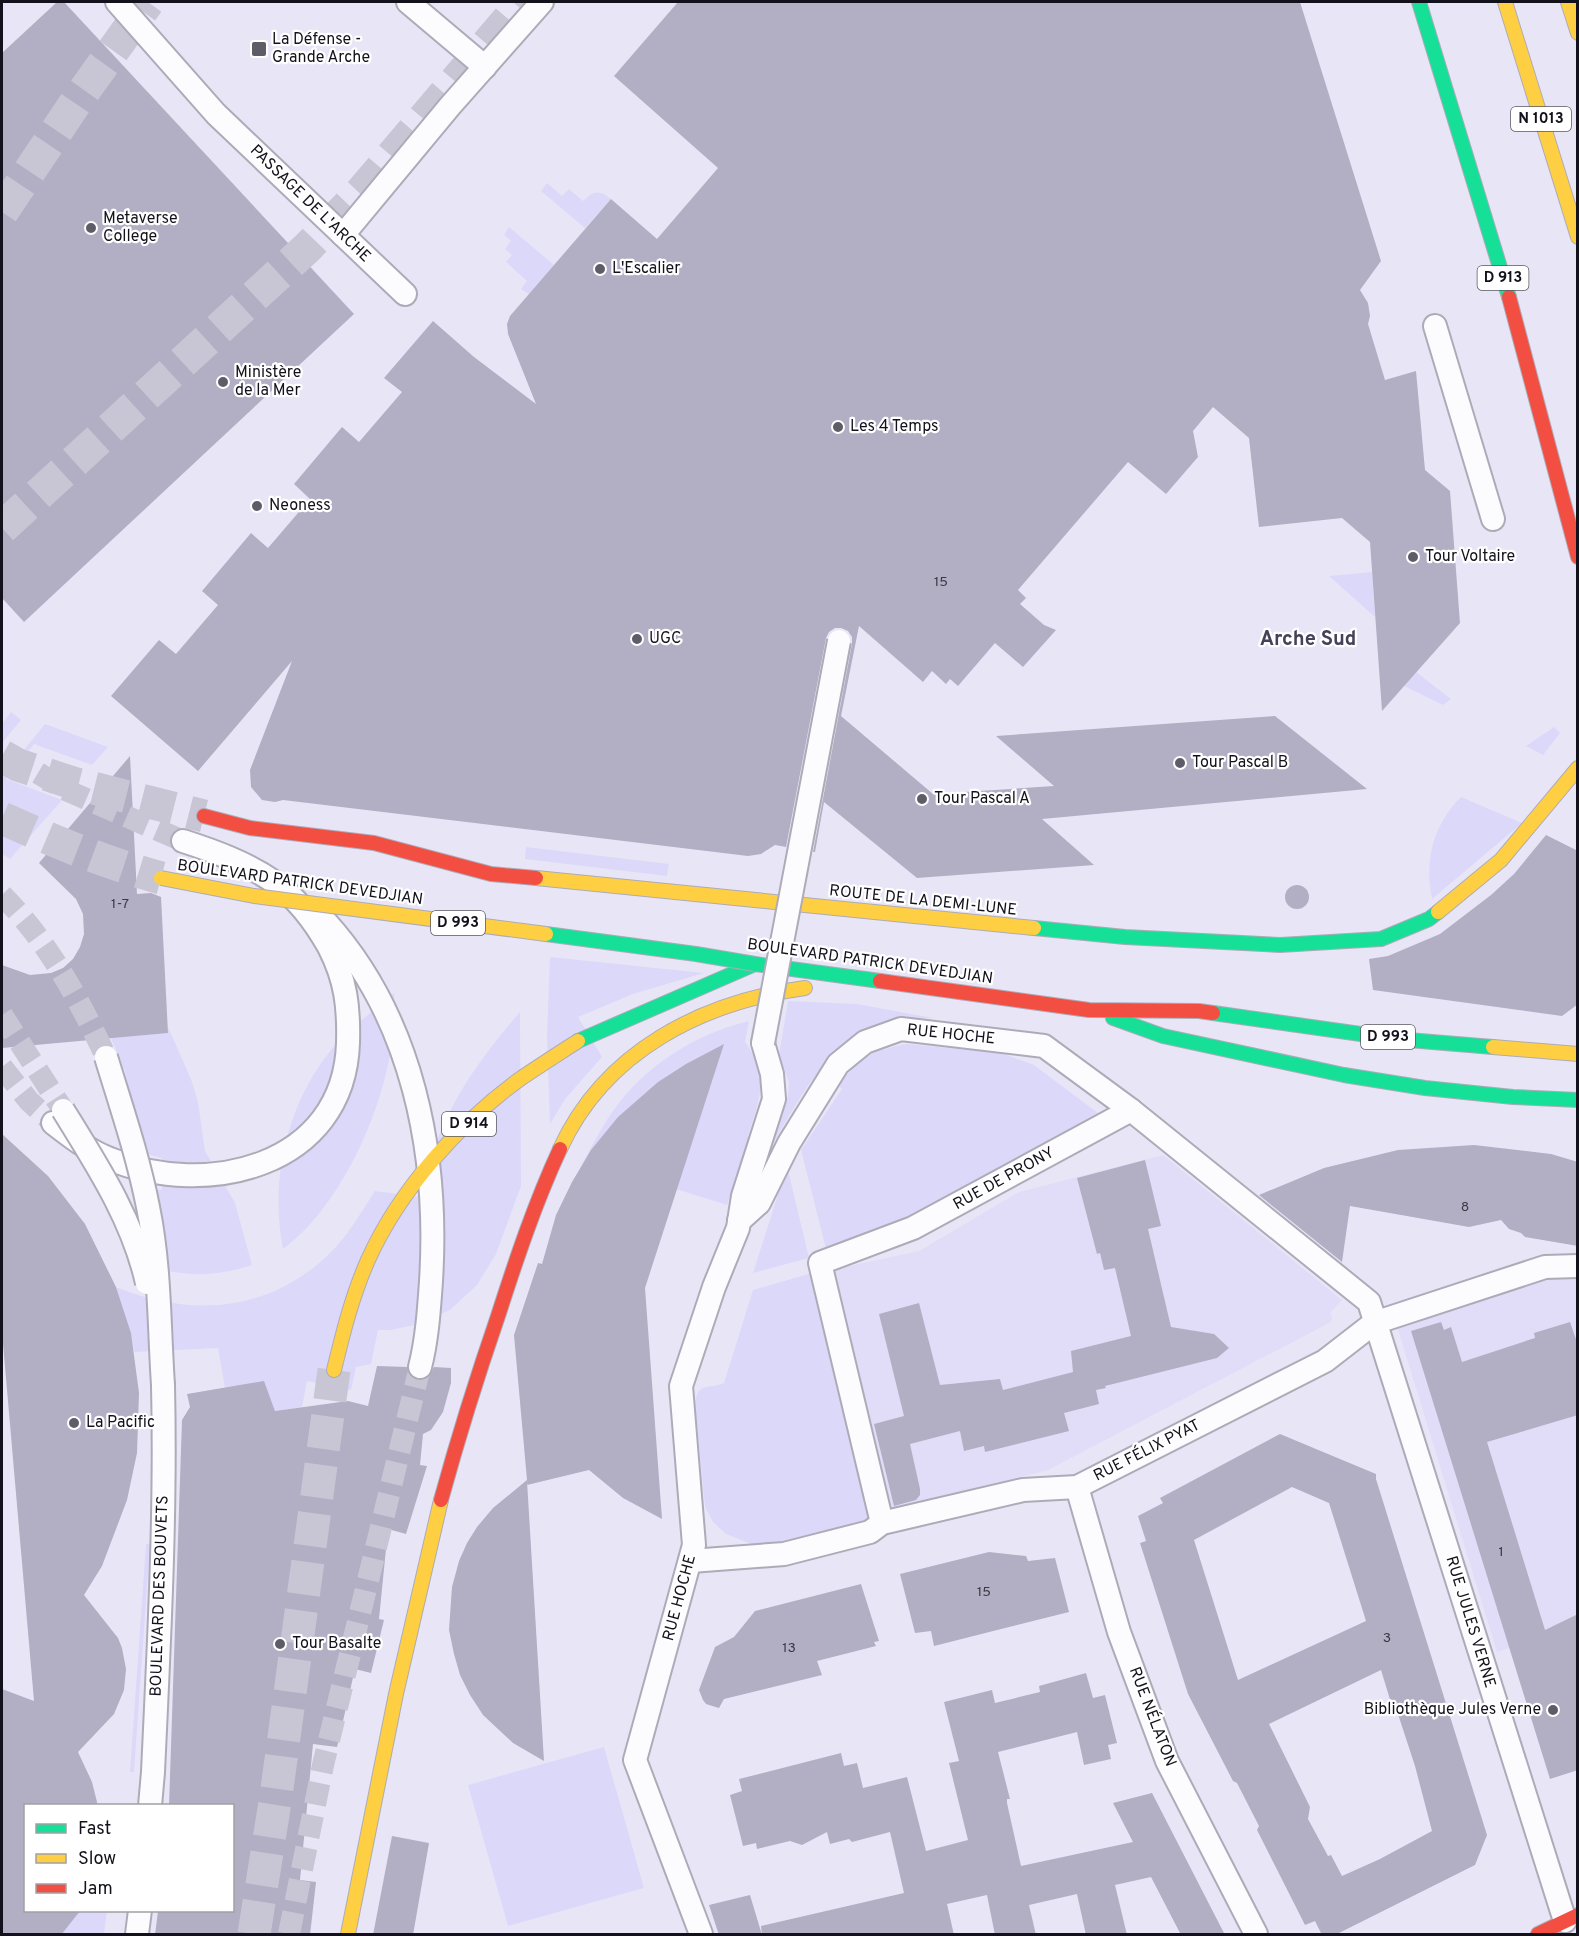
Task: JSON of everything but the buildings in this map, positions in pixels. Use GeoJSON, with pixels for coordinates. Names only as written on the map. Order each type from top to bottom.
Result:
{"type":"FeatureCollection","features":[{"type":"Feature","properties":{"kind":"main road","name":"D 913"},"geometry":{"type":"LineString","coordinates":[[1419,2],[1519,330],[1578,557]]}},
{"type":"Feature","properties":{"kind":"main road","name":"N 1013"},"geometry":{"type":"LineString","coordinates":[[1505,2],[1578,237]]}},
{"type":"Feature","properties":{"kind":"main road"},"geometry":{"type":"LineString","coordinates":[[1568,2],[1578,33]]}},
{"type":"Feature","properties":{"kind":"main road"},"geometry":{"type":"LineString","coordinates":[[1575,2],[1578,9]]}},
{"type":"Feature","properties":{"kind":"main road","name":"ROUTE DE LA DEMI-LUNE"},"geometry":{"type":"LineString","coordinates":[[204,816],[250,828],[374,843],[491,874],[1114,936],[1280,945],[1381,939],[1429,919],[1501,860],[1578,768]]}},
{"type":"Feature","properties":{"kind":"main road","name":"BOULEVARD PATRICK DEVEDJIAN"},"geometry":{"type":"LineString","coordinates":[[160,878],[254,896],[894,981],[1089,1010],[1199,1011],[1406,1040],[1578,1054]]}},
{"type":"Feature","properties":{"kind":"main road","name":"D 914"},"geometry":{"type":"LineString","coordinates":[[334,1370],[348,1314],[368,1260],[393,1214],[425,1170],[483,1110],[519,1080],[581,1039],[755,964]]}},
{"type":"Feature","properties":{"kind":"main road"},"geometry":{"type":"LineString","coordinates":[[348,1935],[400,1669],[454,1453],[522,1243],[574,1121],[606,1080],[661,1035],[728,1003],[801,988],[894,981]]}},
{"type":"Feature","properties":{"kind":"main road"},"geometry":{"type":"LineString","coordinates":[[1089,1010],[1162,1036],[1344,1075],[1436,1089],[1513,1097],[1573,1100]]}},
{"type":"Feature","properties":{"kind":"main road"},"geometry":{"type":"LineString","coordinates":[[1538,1935],[1571,1918]]}},
{"type":"Feature","properties":{"kind":"street","name":"PASSAGE DE L'ARCHE"},"geometry":{"type":"LineString","coordinates":[[117,2],[216,114],[405,294]]}},
{"type":"Feature","properties":{"kind":"street"},"geometry":{"type":"LineString","coordinates":[[408,2],[485,67]]}},
{"type":"Feature","properties":{"kind":"street"},"geometry":{"type":"LineString","coordinates":[[343,235],[542,2]]}},
{"type":"Feature","properties":{"kind":"street"},"geometry":{"type":"LineString","coordinates":[[1435,326],[1493,519]]}},
{"type":"Feature","properties":{"kind":"street","name":"RUE HOCHE"},"geometry":{"type":"LineString","coordinates":[[701,1935],[635,1760],[694,1545],[681,1386],[714,1287],[738,1228],[743,1196],[774,1099],[772,1074],[762,1047],[839,641]]}},
{"type":"Feature","properties":{"kind":"street"},"geometry":{"type":"LineString","coordinates":[[183,841],[238,862],[303,901],[320,916],[335,942],[388,1015],[405,1055],[418,1102],[426,1147],[433,1251],[429,1308],[420,1367]]}},
{"type":"Feature","properties":{"kind":"street"},"geometry":{"type":"LineString","coordinates":[[163,1385],[154,1313],[132,1233],[107,1182],[58,1116],[95,1153],[137,1168],[162,1173],[205,1176],[241,1171],[273,1160],[300,1142],[326,1115],[345,1070],[349,1026],[348,1004],[335,942]]}},
{"type":"Feature","properties":{"kind":"street","name":"RUE HOCHE"},"geometry":{"type":"LineString","coordinates":[[739,1221],[759,1203],[789,1143],[838,1064],[865,1042],[901,1029],[1044,1046],[1131,1110]]}},
{"type":"Feature","properties":{"kind":"street"},"geometry":{"type":"LineString","coordinates":[[106,1057],[131,1137],[148,1208],[157,1264],[163,1385]]}},
{"type":"Feature","properties":{"kind":"street"},"geometry":{"type":"LineString","coordinates":[[1131,1110],[1368,1302],[1374,1323]]}},
{"type":"Feature","properties":{"kind":"street","name":"RUE DE PRONY"},"geometry":{"type":"LineString","coordinates":[[882,1523],[819,1263],[913,1228],[1131,1110]]}},
{"type":"Feature","properties":{"kind":"street","name":"RUE FÉLIX PYAT"},"geometry":{"type":"LineString","coordinates":[[691,1561],[784,1554],[870,1532],[882,1523],[1023,1490],[1077,1487],[1325,1361],[1374,1323],[1545,1267],[1578,1266]]}},
{"type":"Feature","properties":{"kind":"street","name":"RUE JULES VERNE"},"geometry":{"type":"LineString","coordinates":[[1374,1323],[1571,1918]]}},
{"type":"Feature","properties":{"kind":"street","name":"BOULEVARD DES BOUVETS"},"geometry":{"type":"LineString","coordinates":[[150,1804],[162,1568],[163,1385]]}},
{"type":"Feature","properties":{"kind":"street","name":"RUE NÉLATON"},"geometry":{"type":"LineString","coordinates":[[1077,1487],[1119,1632],[1167,1761],[1256,1935]]}},
{"type":"Feature","properties":{"kind":"street"},"geometry":{"type":"LineString","coordinates":[[137,1935],[140,1912]]}},
{"type":"Feature","properties":{"kind":"shaded area"},"geometry":{"type":"Polygon","coordinates":[[[547,183],[562,196],[569,189],[583,201],[596,192],[611,199],[585,228],[541,191],[547,183]]]}},
{"type":"Feature","properties":{"kind":"shaded area"},"geometry":{"type":"Polygon","coordinates":[[[509,227],[554,265],[529,294],[521,289],[527,281],[506,262],[512,255],[505,249],[511,241],[504,235],[509,227]]]}},
{"type":"Feature","properties":{"kind":"shaded area"},"geometry":{"type":"Polygon","coordinates":[[[1372,572],[1375,617],[1329,576],[1372,572]]]}},
{"type":"Feature","properties":{"kind":"shaded area"},"geometry":{"type":"Polygon","coordinates":[[[1416,672],[1451,699],[1443,705],[1404,686],[1416,672]]]}},
{"type":"Feature","properties":{"kind":"shaded area"},"geometry":{"type":"Polygon","coordinates":[[[11,712],[21,720],[2,743],[2,724],[11,712]]]}},
{"type":"Feature","properties":{"kind":"shaded area"},"geometry":{"type":"Polygon","coordinates":[[[45,724],[108,747],[92,765],[34,744],[6,779],[62,800],[10,859],[2,854],[2,777],[45,724]]]}},
{"type":"Feature","properties":{"kind":"shaded area"},"geometry":{"type":"Polygon","coordinates":[[[1554,727],[1560,733],[1543,755],[1526,746],[1554,727]]]}},
{"type":"Feature","properties":{"kind":"shaded area"},"geometry":{"type":"Polygon","coordinates":[[[1461,797],[1522,823],[1432,899],[1429,871],[1433,844],[1444,819],[1461,797]]]}},
{"type":"Feature","properties":{"kind":"shaded area"},"geometry":{"type":"Polygon","coordinates":[[[526,847],[669,864],[667,876],[525,859],[526,847]]]}},
{"type":"Feature","properties":{"kind":"shaded area"},"geometry":{"type":"Polygon","coordinates":[[[550,957],[704,973],[633,994],[578,1017],[602,1057],[565,1099],[550,1124],[547,1036],[550,957]]]}},
{"type":"Feature","properties":{"kind":"shaded area"},"geometry":{"type":"Polygon","coordinates":[[[394,993],[394,1026],[389,1061],[366,1134],[349,1169],[329,1200],[307,1228],[283,1249],[279,1222],[281,1167],[286,1140],[295,1113],[306,1088],[338,1042],[394,993]]]}},
{"type":"Feature","properties":{"kind":"shaded area"},"geometry":{"type":"Polygon","coordinates":[[[788,1001],[857,1004],[933,1018],[892,1021],[871,1029],[835,1053],[807,1087],[773,1144],[788,1096],[789,1082],[779,1055],[788,1001]]]}},
{"type":"Feature","properties":{"kind":"shaded area"},"geometry":{"type":"Polygon","coordinates":[[[520,1012],[521,1186],[496,1254],[477,1285],[450,1310],[419,1324],[391,1330],[378,1330],[371,1364],[356,1367],[351,1390],[307,1381],[302,1407],[275,1411],[264,1382],[225,1388],[218,1348],[134,1352],[131,1333],[116,1287],[144,1297],[172,1303],[228,1304],[255,1298],[281,1288],[306,1273],[329,1254],[348,1232],[375,1191],[422,1197],[436,1143],[451,1110],[477,1066],[520,1012]]]}},
{"type":"Feature","properties":{"kind":"shaded area"},"geometry":{"type":"Polygon","coordinates":[[[749,1021],[745,1042],[758,1066],[759,1099],[748,1136],[750,1137],[727,1205],[676,1189],[686,1064],[670,1074],[627,1110],[602,1137],[580,1168],[618,1104],[649,1072],[686,1046],[727,1027],[749,1021]]]}},
{"type":"Feature","properties":{"kind":"shaded area"},"geometry":{"type":"Polygon","coordinates":[[[168,1027],[191,1079],[198,1102],[205,1151],[235,1203],[252,1265],[208,1274],[186,1274],[163,1270],[152,1189],[162,1190],[162,1158],[144,1153],[125,1072],[111,1038],[168,1033],[168,1027]]]}},
{"type":"Feature","properties":{"kind":"shaded area"},"geometry":{"type":"Polygon","coordinates":[[[907,1044],[1001,1053],[1034,1065],[1099,1115],[904,1220],[826,1249],[801,1150],[842,1089],[839,1086],[860,1061],[875,1052],[907,1044]]]}},
{"type":"Feature","properties":{"kind":"shaded area"},"geometry":{"type":"Polygon","coordinates":[[[1163,1155],[1342,1300],[1330,1313],[1331,1322],[1048,1470],[896,1508],[889,1506],[831,1270],[919,1251],[1019,1192],[1163,1155]]]}},
{"type":"Feature","properties":{"kind":"shaded area"},"geometry":{"type":"Polygon","coordinates":[[[787,1166],[809,1258],[753,1273],[787,1166]]]}},
{"type":"Feature","properties":{"kind":"shaded area"},"geometry":{"type":"Polygon","coordinates":[[[812,1273],[871,1516],[868,1522],[786,1545],[754,1545],[726,1534],[713,1522],[705,1507],[696,1397],[701,1389],[724,1383],[753,1290],[812,1273]]]}},
{"type":"Feature","properties":{"kind":"shaded area"},"geometry":{"type":"Polygon","coordinates":[[[1577,1275],[1577,1614],[1510,1648],[1497,1652],[1396,1323],[1544,1278],[1577,1275]]]}},
{"type":"Feature","properties":{"kind":"shaded area"},"geometry":{"type":"Polygon","coordinates":[[[146,1544],[150,1544],[134,1772],[130,1772],[146,1544]]]}},
{"type":"Feature","properties":{"kind":"shaded area"},"geometry":{"type":"Polygon","coordinates":[[[604,1747],[644,1888],[508,1926],[468,1785],[604,1747]]]}},
{"type":"Feature","properties":{"kind":"shaded area"},"geometry":{"type":"Polygon","coordinates":[[[77,1912],[107,1912],[104,1934],[61,1934],[77,1912]]]}},
{"type":"Feature","properties":{"kind":"tunnel"},"geometry":{"type":"LineString","coordinates":[[2,212],[76,102],[148,2]]}},
{"type":"Feature","properties":{"kind":"tunnel"},"geometry":{"type":"LineString","coordinates":[[2,528],[307,248],[362,191],[523,2]]}},
{"type":"Feature","properties":{"kind":"tunnel"},"geometry":{"type":"LineString","coordinates":[[2,756],[18,765],[73,783],[204,816]]}},
{"type":"Feature","properties":{"kind":"tunnel"},"geometry":{"type":"LineString","coordinates":[[38,773],[68,791],[183,841]]}},
{"type":"Feature","properties":{"kind":"tunnel"},"geometry":{"type":"LineString","coordinates":[[2,818],[80,851],[161,878]]}},
{"type":"Feature","properties":{"kind":"tunnel"},"geometry":{"type":"LineString","coordinates":[[2,895],[33,931],[61,971],[106,1057]]}},
{"type":"Feature","properties":{"kind":"tunnel"},"geometry":{"type":"LineString","coordinates":[[2,1015],[63,1110]]}},
{"type":"Feature","properties":{"kind":"tunnel"},"geometry":{"type":"LineString","coordinates":[[2,1067],[29,1101],[53,1123]]}},
{"type":"Feature","properties":{"kind":"tunnel"},"geometry":{"type":"LineString","coordinates":[[289,1934],[323,1765],[420,1367]]}},
{"type":"Feature","properties":{"kind":"tunnel"},"geometry":{"type":"LineString","coordinates":[[254,1934],[276,1796],[334,1370]]}},
{"type":"Feature","properties":{"kind":"traffic: fast"},"geometry":{"type":"LineString","coordinates":[[1419,2],[1509,297]]}},
{"type":"Feature","properties":{"kind":"traffic: fast"},"geometry":{"type":"LineString","coordinates":[[1034,928],[1125,937],[1280,945],[1381,939],[1429,919],[1438,912]]}},
{"type":"Feature","properties":{"kind":"traffic: fast"},"geometry":{"type":"LineString","coordinates":[[546,934],[755,964]]}},
{"type":"Feature","properties":{"kind":"traffic: fast"},"geometry":{"type":"LineString","coordinates":[[578,1041],[755,964],[880,981]]}},
{"type":"Feature","properties":{"kind":"traffic: fast"},"geometry":{"type":"LineString","coordinates":[[1213,1013],[1396,1039],[1493,1047]]}},
{"type":"Feature","properties":{"kind":"traffic: fast"},"geometry":{"type":"LineString","coordinates":[[1113,1018],[1163,1036],[1344,1075],[1425,1088],[1513,1097],[1578,1100]]}},
{"type":"Feature","properties":{"kind":"traffic: slow"},"geometry":{"type":"LineString","coordinates":[[1505,2],[1578,237]]}},
{"type":"Feature","properties":{"kind":"traffic: slow"},"geometry":{"type":"LineString","coordinates":[[1568,2],[1578,33]]}},
{"type":"Feature","properties":{"kind":"traffic: slow"},"geometry":{"type":"LineString","coordinates":[[1438,912],[1501,860],[1578,768]]}},
{"type":"Feature","properties":{"kind":"traffic: slow"},"geometry":{"type":"LineString","coordinates":[[161,878],[254,896],[546,934]]}},
{"type":"Feature","properties":{"kind":"traffic: slow"},"geometry":{"type":"LineString","coordinates":[[536,878],[1034,928]]}},
{"type":"Feature","properties":{"kind":"traffic: slow"},"geometry":{"type":"LineString","coordinates":[[560,1149],[579,1115],[603,1084],[630,1059],[661,1037],[694,1019],[730,1005],[805,988]]}},
{"type":"Feature","properties":{"kind":"traffic: slow"},"geometry":{"type":"LineString","coordinates":[[334,1370],[344,1328],[368,1260],[396,1209],[414,1184],[453,1137],[475,1116],[520,1079],[578,1041]]}},
{"type":"Feature","properties":{"kind":"traffic: slow"},"geometry":{"type":"LineString","coordinates":[[1493,1047],[1578,1054]]}},
{"type":"Feature","properties":{"kind":"traffic: slow"},"geometry":{"type":"LineString","coordinates":[[348,1934],[396,1694],[441,1500]]}},
{"type":"Feature","properties":{"kind":"traffic: jam"},"geometry":{"type":"LineString","coordinates":[[1509,297],[1578,557]]}},
{"type":"Feature","properties":{"kind":"traffic: jam"},"geometry":{"type":"LineString","coordinates":[[204,816],[250,828],[374,843],[491,874],[536,878]]}},
{"type":"Feature","properties":{"kind":"traffic: jam"},"geometry":{"type":"LineString","coordinates":[[880,981],[1089,1010],[1213,1013]]}},
{"type":"Feature","properties":{"kind":"traffic: jam"},"geometry":{"type":"LineString","coordinates":[[441,1500],[468,1408],[512,1274],[534,1211],[560,1149]]}},
{"type":"Feature","properties":{"kind":"traffic: jam"},"geometry":{"type":"LineString","coordinates":[[1538,1934],[1578,1915]]}},
{"type":"Feature","properties":{"kind":"place","name":"La Défense - Grande Arche"},"geometry":{"type":"Point","coordinates":[259,49]}},
{"type":"Feature","properties":{"kind":"place","name":"Metaverse College"},"geometry":{"type":"Point","coordinates":[91,228]}},
{"type":"Feature","properties":{"kind":"place","name":"L'Escalier"},"geometry":{"type":"Point","coordinates":[600,269]}},
{"type":"Feature","properties":{"kind":"place","name":"Ministère de la Mer"},"geometry":{"type":"Point","coordinates":[223,382]}},
{"type":"Feature","properties":{"kind":"place","name":"Les 4 Temps"},"geometry":{"type":"Point","coordinates":[838,427]}},
{"type":"Feature","properties":{"kind":"place","name":"Neoness"},"geometry":{"type":"Point","coordinates":[257,506]}},
{"type":"Feature","properties":{"kind":"place","name":"Tour Voltaire"},"geometry":{"type":"Point","coordinates":[1413,557]}},
{"type":"Feature","properties":{"kind":"place","name":"UGC"},"geometry":{"type":"Point","coordinates":[637,639]}},
{"type":"Feature","properties":{"kind":"place","name":"Tour Pascal B"},"geometry":{"type":"Point","coordinates":[1180,763]}},
{"type":"Feature","properties":{"kind":"place","name":"Tour Pascal A"},"geometry":{"type":"Point","coordinates":[922,799]}},
{"type":"Feature","properties":{"kind":"place","name":"La Pacific"},"geometry":{"type":"Point","coordinates":[74,1423]}},
{"type":"Feature","properties":{"kind":"place","name":"Tour Basalte"},"geometry":{"type":"Point","coordinates":[280,1644]}},
{"type":"Feature","properties":{"kind":"place","name":"Bibliothèque Jules Verne"},"geometry":{"type":"Point","coordinates":[1553,1710]}},
{"type":"Feature","properties":{"kind":"district","name":"Arche Sud"},"geometry":{"type":"Point","coordinates":[1308,640]}}]}
